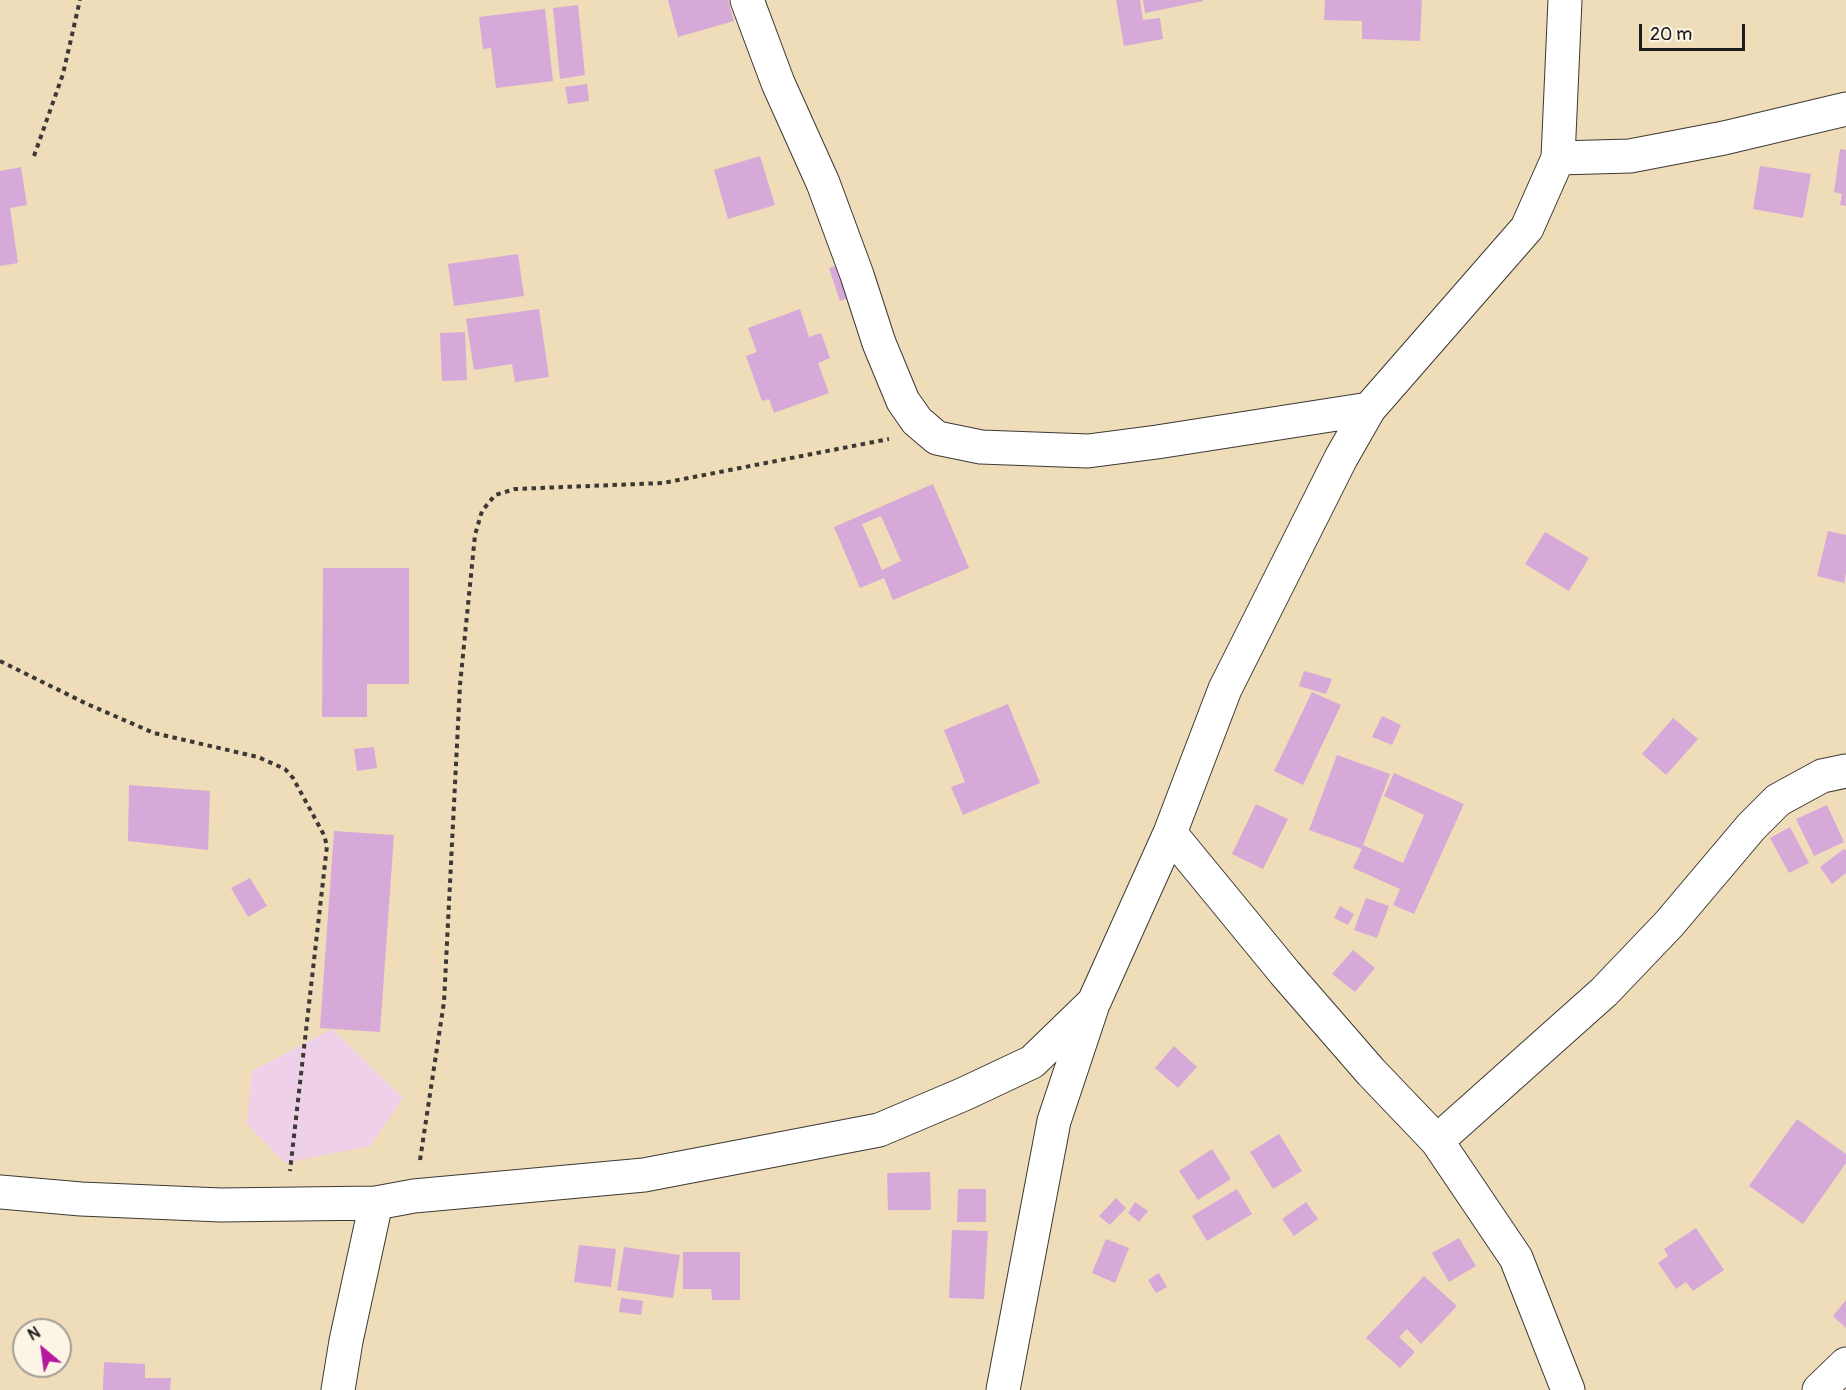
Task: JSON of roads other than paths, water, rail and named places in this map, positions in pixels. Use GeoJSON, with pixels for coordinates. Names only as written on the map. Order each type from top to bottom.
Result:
{"type":"FeatureCollection","features":[{"type":"Feature","properties":{"kind":"street"},"geometry":{"type":"LineString","coordinates":[[747,0],[778,83],[823,183],[879,343],[903,401],[917,421],[937,438],[981,447],[1088,451],[1369,409]]}},
{"type":"Feature","properties":{"kind":"street"},"geometry":{"type":"LineString","coordinates":[[1003,1390],[1054,1121],[1094,1002],[1170,833],[1225,689],[1341,458],[1369,409],[1527,228],[1558,158],[1565,0]]}},
{"type":"Feature","properties":{"kind":"street"},"geometry":{"type":"LineString","coordinates":[[1558,158],[1630,156],[1724,138],[1846,109]]}},
{"type":"Feature","properties":{"kind":"street"},"geometry":{"type":"LineString","coordinates":[[1437,1141],[1604,992],[1669,924],[1751,827],[1778,800],[1822,776],[1846,771]]}},
{"type":"Feature","properties":{"kind":"street"},"geometry":{"type":"LineString","coordinates":[[1170,833],[1371,1072],[1437,1141],[1516,1258],[1569,1390]]}},
{"type":"Feature","properties":{"kind":"street"},"geometry":{"type":"LineString","coordinates":[[0,1192],[81,1199],[221,1205],[376,1203],[414,1196],[644,1176],[879,1130],[1032,1062],[1094,1002]]}},
{"type":"Feature","properties":{"kind":"street"},"geometry":{"type":"LineString","coordinates":[[338,1390],[346,1341],[376,1203]]}},
{"type":"Feature","properties":{"kind":"street"},"geometry":{"type":"LineString","coordinates":[[1819,1390],[1846,1364]]}}]}
